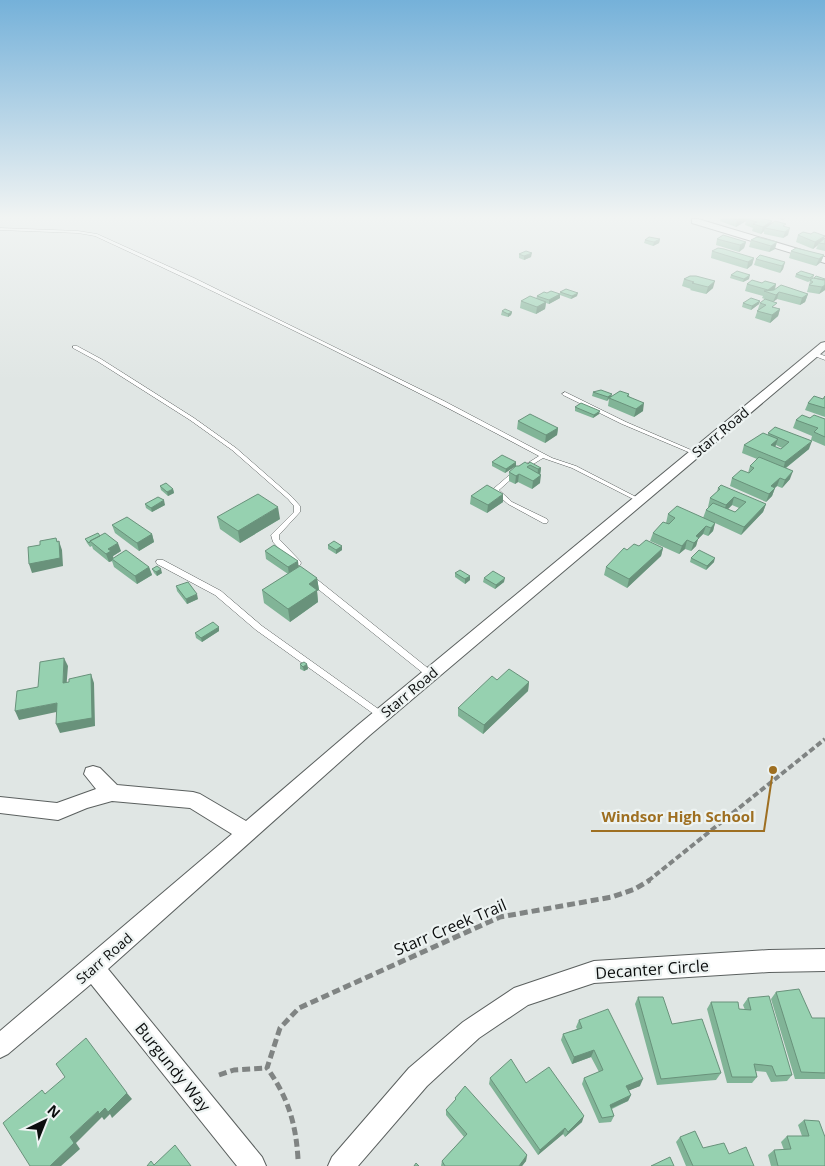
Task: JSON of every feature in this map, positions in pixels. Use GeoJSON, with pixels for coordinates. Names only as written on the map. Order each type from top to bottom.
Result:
{"type":"FeatureCollection","features":[{"type":"Feature","properties":{"kind":"street","name":"Starr Road"},"geometry":{"type":"LineString","coordinates":[[0,1046],[93,968],[382,715],[695,453],[821,352]]}},
{"type":"Feature","properties":{"kind":"street"},"geometry":{"type":"LineString","coordinates":[[92,774],[112,793]]}},
{"type":"Feature","properties":{"kind":"street"},"geometry":{"type":"LineString","coordinates":[[0,805],[58,812],[84,801],[112,793],[193,800],[248,833]]}},
{"type":"Feature","properties":{"kind":"street","name":"Decanter Circle"},"geometry":{"type":"LineString","coordinates":[[341,1166],[418,1077],[471,1030],[522,996],[594,972],[770,961],[825,960]]}},
{"type":"Feature","properties":{"kind":"street","name":"Burgundy Way"},"geometry":{"type":"LineString","coordinates":[[93,968],[253,1166]]}},
{"type":"Feature","properties":{"kind":"lane"},"geometry":{"type":"LineString","coordinates":[[178,272],[442,402],[544,455],[574,467],[639,500]]}},
{"type":"Feature","properties":{"kind":"lane"},"geometry":{"type":"LineString","coordinates":[[75,347],[99,360],[192,419],[234,449],[290,498],[297,506],[297,512],[275,535],[276,540],[309,577],[431,675]]}},
{"type":"Feature","properties":{"kind":"lane"},"geometry":{"type":"LineString","coordinates":[[565,394],[624,423],[695,453]]}},
{"type":"Feature","properties":{"kind":"lane"},"geometry":{"type":"LineString","coordinates":[[544,455],[514,474],[495,490],[510,503],[545,521]]}},
{"type":"Feature","properties":{"kind":"lane"},"geometry":{"type":"LineString","coordinates":[[160,562],[218,593],[259,628],[382,715]]}},
{"type":"Feature","properties":{"kind":"path","name":"Starr Creek Trail"},"geometry":{"type":"LineString","coordinates":[[267,1068],[277,1030],[284,1019],[299,1008],[500,917],[526,910],[605,898],[628,891],[652,878],[714,830],[791,762],[825,739]]}},
{"type":"Feature","properties":{"kind":"path"},"geometry":{"type":"LineString","coordinates":[[219,1075],[234,1070],[267,1068],[279,1084],[292,1110],[297,1136],[298,1159]]}},
{"type":"Feature","properties":{"kind":"building"},"geometry":{"type":"Polygon","coordinates":[[[735,272],[742,272],[750,275],[744,279],[731,275],[735,272]]]}},
{"type":"Feature","properties":{"kind":"building"},"geometry":{"type":"Polygon","coordinates":[[[806,272],[814,275],[810,278],[796,274],[806,272]]]}},
{"type":"Feature","properties":{"kind":"building"},"geometry":{"type":"Polygon","coordinates":[[[690,276],[715,281],[708,287],[684,279],[690,276]]]}},
{"type":"Feature","properties":{"kind":"building"},"geometry":{"type":"Polygon","coordinates":[[[816,276],[825,279],[814,278],[816,276]]]}},
{"type":"Feature","properties":{"kind":"building"},"geometry":{"type":"Polygon","coordinates":[[[813,278],[825,280],[825,285],[822,287],[809,285],[813,282],[810,280],[813,278]]]}},
{"type":"Feature","properties":{"kind":"building"},"geometry":{"type":"Polygon","coordinates":[[[752,280],[776,284],[768,290],[747,284],[752,280]]]}},
{"type":"Feature","properties":{"kind":"building"},"geometry":{"type":"Polygon","coordinates":[[[781,285],[808,294],[802,298],[779,292],[776,295],[764,291],[774,290],[781,285]]]}},
{"type":"Feature","properties":{"kind":"building"},"geometry":{"type":"Polygon","coordinates":[[[566,289],[578,293],[572,296],[560,292],[566,289]]]}},
{"type":"Feature","properties":{"kind":"building"},"geometry":{"type":"Polygon","coordinates":[[[551,291],[560,294],[549,300],[537,296],[544,292],[551,291]]]}},
{"type":"Feature","properties":{"kind":"building"},"geometry":{"type":"Polygon","coordinates":[[[530,296],[546,302],[537,307],[521,301],[530,296]]]}},
{"type":"Feature","properties":{"kind":"building"},"geometry":{"type":"Polygon","coordinates":[[[751,298],[760,301],[752,306],[743,303],[751,298]]]}},
{"type":"Feature","properties":{"kind":"building"},"geometry":{"type":"Polygon","coordinates":[[[765,299],[777,303],[772,307],[780,309],[772,315],[757,311],[766,305],[760,303],[765,299]]]}},
{"type":"Feature","properties":{"kind":"building"},"geometry":{"type":"Polygon","coordinates":[[[505,309],[512,312],[508,314],[502,311],[505,309]]]}},
{"type":"Feature","properties":{"kind":"building"},"geometry":{"type":"Polygon","coordinates":[[[601,390],[612,394],[608,397],[593,392],[601,390]]]}},
{"type":"Feature","properties":{"kind":"building"},"geometry":{"type":"Polygon","coordinates":[[[620,391],[644,403],[636,409],[609,398],[620,391]]]}},
{"type":"Feature","properties":{"kind":"building"},"geometry":{"type":"Polygon","coordinates":[[[814,396],[823,399],[825,396],[825,408],[808,403],[814,396]]]}},
{"type":"Feature","properties":{"kind":"building"},"geometry":{"type":"Polygon","coordinates":[[[581,403],[600,411],[594,415],[575,407],[581,403]]]}},
{"type":"Feature","properties":{"kind":"building"},"geometry":{"type":"Polygon","coordinates":[[[530,414],[558,428],[546,435],[518,421],[530,414]]]}},
{"type":"Feature","properties":{"kind":"building"},"geometry":{"type":"Polygon","coordinates":[[[802,415],[810,418],[814,415],[825,419],[825,437],[814,432],[818,428],[796,420],[802,415]]]}},
{"type":"Feature","properties":{"kind":"building"},"geometry":{"type":"Polygon","coordinates":[[[775,427],[812,441],[785,462],[744,445],[763,433],[778,439],[771,445],[781,449],[789,442],[768,433],[775,427]]]}},
{"type":"Feature","properties":{"kind":"building"},"geometry":{"type":"Polygon","coordinates":[[[502,455],[516,462],[506,469],[492,462],[502,455]]]}},
{"type":"Feature","properties":{"kind":"building"},"geometry":{"type":"Polygon","coordinates":[[[759,457],[793,471],[785,480],[780,478],[771,486],[775,488],[769,494],[732,478],[741,470],[749,473],[754,468],[750,466],[759,457]]]}},
{"type":"Feature","properties":{"kind":"building"},"geometry":{"type":"Polygon","coordinates":[[[525,462],[528,464],[530,462],[541,468],[538,469],[530,465],[527,467],[541,475],[533,481],[519,474],[516,476],[509,472],[525,462]]]}},
{"type":"Feature","properties":{"kind":"building"},"geometry":{"type":"Polygon","coordinates":[[[166,483],[173,489],[167,492],[160,486],[166,483]]]}},
{"type":"Feature","properties":{"kind":"building"},"geometry":{"type":"Polygon","coordinates":[[[487,485],[503,494],[488,505],[471,496],[487,485]]]}},
{"type":"Feature","properties":{"kind":"building"},"geometry":{"type":"Polygon","coordinates":[[[721,485],[766,504],[744,527],[706,510],[713,503],[735,512],[746,502],[734,497],[726,505],[710,498],[720,489],[718,488],[721,485]]]}},
{"type":"Feature","properties":{"kind":"building"},"geometry":{"type":"Polygon","coordinates":[[[258,494],[278,507],[238,531],[217,517],[258,494]]]}},
{"type":"Feature","properties":{"kind":"building"},"geometry":{"type":"Polygon","coordinates":[[[158,497],[164,500],[151,508],[145,504],[158,497]]]}},
{"type":"Feature","properties":{"kind":"building"},"geometry":{"type":"Polygon","coordinates":[[[677,506],[715,523],[711,528],[706,526],[696,536],[699,538],[694,543],[687,540],[682,546],[653,533],[663,522],[669,524],[675,518],[668,514],[677,506]]]}},
{"type":"Feature","properties":{"kind":"building"},"geometry":{"type":"Polygon","coordinates":[[[127,517],[152,534],[137,543],[112,525],[127,517]]]}},
{"type":"Feature","properties":{"kind":"building"},"geometry":{"type":"Polygon","coordinates":[[[98,533],[100,536],[89,543],[85,539],[98,533]]]}},
{"type":"Feature","properties":{"kind":"building"},"geometry":{"type":"Polygon","coordinates":[[[105,533],[118,543],[108,549],[111,551],[106,554],[90,541],[105,533]]]}},
{"type":"Feature","properties":{"kind":"building"},"geometry":{"type":"Polygon","coordinates":[[[56,538],[57,542],[59,541],[60,558],[29,564],[28,547],[40,545],[40,541],[56,538]]]}},
{"type":"Feature","properties":{"kind":"building"},"geometry":{"type":"Polygon","coordinates":[[[646,540],[663,548],[629,579],[606,567],[624,548],[627,550],[634,544],[639,546],[646,540]]]}},
{"type":"Feature","properties":{"kind":"building"},"geometry":{"type":"Polygon","coordinates":[[[334,541],[342,546],[336,550],[328,545],[334,541]]]}},
{"type":"Feature","properties":{"kind":"building"},"geometry":{"type":"Polygon","coordinates":[[[274,545],[298,561],[288,567],[265,551],[274,545]]]}},
{"type":"Feature","properties":{"kind":"building"},"geometry":{"type":"Polygon","coordinates":[[[126,550],[149,567],[135,576],[112,559],[126,550]]]}},
{"type":"Feature","properties":{"kind":"building"},"geometry":{"type":"Polygon","coordinates":[[[699,550],[715,558],[707,566],[691,558],[699,550]]]}},
{"type":"Feature","properties":{"kind":"building"},"geometry":{"type":"Polygon","coordinates":[[[157,566],[161,569],[156,572],[152,569],[157,566]]]}},
{"type":"Feature","properties":{"kind":"building"},"geometry":{"type":"Polygon","coordinates":[[[300,566],[317,578],[309,584],[317,590],[288,609],[262,590],[300,566]]]}},
{"type":"Feature","properties":{"kind":"building"},"geometry":{"type":"Polygon","coordinates":[[[460,570],[470,576],[465,579],[455,573],[460,570]]]}},
{"type":"Feature","properties":{"kind":"building"},"geometry":{"type":"Polygon","coordinates":[[[493,571],[505,578],[496,585],[484,578],[493,571]]]}},
{"type":"Feature","properties":{"kind":"building"},"geometry":{"type":"Polygon","coordinates":[[[188,582],[197,594],[186,599],[176,586],[188,582]]]}},
{"type":"Feature","properties":{"kind":"building"},"geometry":{"type":"Polygon","coordinates":[[[213,622],[219,627],[201,638],[195,633],[213,622]]]}},
{"type":"Feature","properties":{"kind":"building"},"geometry":{"type":"Polygon","coordinates":[[[64,658],[63,683],[69,682],[69,679],[91,674],[92,718],[56,724],[57,703],[15,711],[17,691],[38,687],[40,662],[64,658]]]}},
{"type":"Feature","properties":{"kind":"building"},"geometry":{"type":"Polygon","coordinates":[[[304,662],[307,664],[303,667],[300,664],[304,662]]]}},
{"type":"Feature","properties":{"kind":"building"},"geometry":{"type":"Polygon","coordinates":[[[509,669],[529,682],[484,725],[458,708],[492,676],[497,680],[509,669]]]}},
{"type":"Feature","properties":{"kind":"building"},"geometry":{"type":"Polygon","coordinates":[[[799,989],[812,1018],[825,1018],[825,1073],[801,1072],[776,992],[799,989]]]}},
{"type":"Feature","properties":{"kind":"building"},"geometry":{"type":"Polygon","coordinates":[[[769,996],[792,1075],[776,1076],[772,1066],[754,1064],[757,1077],[732,1077],[711,1002],[738,1002],[739,1009],[751,1010],[748,998],[769,996]]]}},
{"type":"Feature","properties":{"kind":"building"},"geometry":{"type":"Polygon","coordinates":[[[638,997],[663,997],[672,1024],[702,1019],[721,1073],[661,1079],[638,997]]]}},
{"type":"Feature","properties":{"kind":"building"},"geometry":{"type":"Polygon","coordinates":[[[608,1009],[643,1079],[626,1086],[631,1095],[610,1105],[614,1116],[602,1118],[584,1078],[603,1070],[594,1050],[574,1057],[563,1034],[582,1028],[579,1020],[608,1009]]]}},
{"type":"Feature","properties":{"kind":"building"},"geometry":{"type":"Polygon","coordinates":[[[86,1038],[127,1093],[108,1112],[105,1108],[99,1114],[98,1111],[70,1137],[74,1143],[50,1166],[30,1166],[3,1123],[42,1090],[45,1094],[65,1077],[56,1064],[86,1038]]]}},
{"type":"Feature","properties":{"kind":"building"},"geometry":{"type":"Polygon","coordinates":[[[511,1059],[526,1083],[549,1067],[584,1116],[568,1132],[565,1128],[540,1150],[490,1078],[511,1059]]]}},
{"type":"Feature","properties":{"kind":"building"},"geometry":{"type":"Polygon","coordinates":[[[465,1086],[527,1155],[519,1166],[445,1166],[442,1161],[467,1134],[446,1110],[465,1086]]]}},
{"type":"Feature","properties":{"kind":"building"},"geometry":{"type":"Polygon","coordinates":[[[804,1120],[819,1121],[825,1137],[825,1166],[778,1166],[774,1150],[791,1149],[787,1136],[809,1136],[804,1120]]]}},
{"type":"Feature","properties":{"kind":"building"},"geometry":{"type":"Polygon","coordinates":[[[695,1131],[703,1148],[724,1143],[729,1154],[746,1147],[754,1166],[693,1166],[680,1137],[695,1131]]]}},
{"type":"Feature","properties":{"kind":"building"},"geometry":{"type":"Polygon","coordinates":[[[175,1145],[191,1166],[147,1166],[151,1161],[154,1165],[175,1145]]]}},
{"type":"Feature","properties":{"kind":"building"},"geometry":{"type":"Polygon","coordinates":[[[670,1157],[674,1166],[651,1166],[670,1157]]]}},
{"type":"Feature","properties":{"kind":"place","name":"Windsor High School"},"geometry":{"type":"Point","coordinates":[773,770]}}]}
